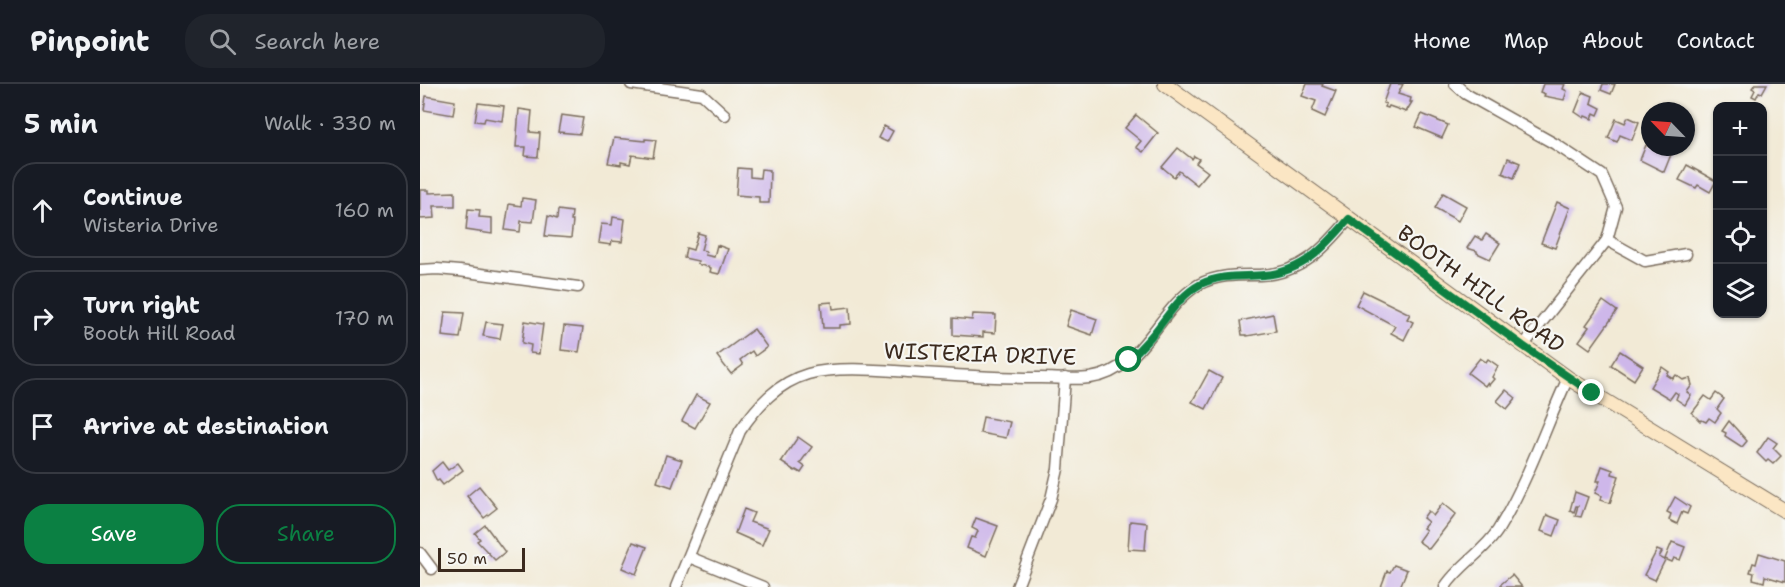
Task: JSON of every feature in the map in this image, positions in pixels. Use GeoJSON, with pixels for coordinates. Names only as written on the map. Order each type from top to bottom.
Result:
{"type":"FeatureCollection","features":[{"type":"Feature","properties":{"kind":"street"},"geometry":{"type":"LineString","coordinates":[[630,84],[702,94],[725,115]]}},
{"type":"Feature","properties":{"kind":"street","name":"BOOTH HILL ROAD"},"geometry":{"type":"LineString","coordinates":[[1165,84],[1568,378],[1785,511]]}},
{"type":"Feature","properties":{"kind":"street"},"geometry":{"type":"LineString","coordinates":[[1455,84],[1466,94],[1556,144],[1602,175],[1616,207],[1607,240],[1523,346]]}},
{"type":"Feature","properties":{"kind":"street","name":"WISTERIA DRIVE"},"geometry":{"type":"LineString","coordinates":[[676,587],[740,431],[769,395],[787,383],[808,374],[833,371],[880,370],[992,378],[1090,378],[1108,374],[1129,360],[1154,333],[1178,301],[1198,285],[1225,276],[1263,275],[1290,270],[1307,262],[1349,219]]}},
{"type":"Feature","properties":{"kind":"street"},"geometry":{"type":"LineString","coordinates":[[1607,240],[1645,261],[1686,254]]}},
{"type":"Feature","properties":{"kind":"street"},"geometry":{"type":"LineString","coordinates":[[420,270],[437,268],[578,287]]}},
{"type":"Feature","properties":{"kind":"street"},"geometry":{"type":"LineString","coordinates":[[1017,587],[1051,499],[1058,469],[1065,378]]}},
{"type":"Feature","properties":{"kind":"street"},"geometry":{"type":"LineString","coordinates":[[1445,587],[1480,553],[1497,531],[1513,501],[1568,378]]}},
{"type":"Feature","properties":{"kind":"street"},"geometry":{"type":"LineString","coordinates":[[420,553],[432,569]]}},
{"type":"Feature","properties":{"kind":"street"},"geometry":{"type":"LineString","coordinates":[[688,557],[763,587]]}},
{"type":"Feature","properties":{"kind":"building"},"geometry":{"type":"Polygon","coordinates":[[[1307,84],[1323,84],[1322,86],[1336,91],[1325,117],[1312,111],[1316,101],[1302,96],[1307,84]]]}},
{"type":"Feature","properties":{"kind":"building"},"geometry":{"type":"Polygon","coordinates":[[[1390,84],[1403,84],[1398,94],[1411,98],[1410,102],[1412,102],[1406,112],[1389,106],[1385,107],[1386,104],[1383,103],[1390,84]]]}},
{"type":"Feature","properties":{"kind":"building"},"geometry":{"type":"Polygon","coordinates":[[[1543,84],[1565,84],[1563,89],[1567,91],[1564,100],[1544,96],[1545,94],[1540,92],[1543,84]]]}},
{"type":"Feature","properties":{"kind":"building"},"geometry":{"type":"Polygon","coordinates":[[[1603,84],[1615,84],[1611,94],[1601,90],[1603,84]]]}},
{"type":"Feature","properties":{"kind":"building"},"geometry":{"type":"Polygon","coordinates":[[[1755,84],[1767,84],[1756,98],[1752,96],[1755,90],[1752,88],[1755,84]]]}},
{"type":"Feature","properties":{"kind":"building"},"geometry":{"type":"Polygon","coordinates":[[[1583,92],[1593,96],[1591,103],[1601,108],[1598,115],[1594,113],[1592,119],[1585,116],[1584,118],[1575,112],[1583,92]]]}},
{"type":"Feature","properties":{"kind":"building"},"geometry":{"type":"Polygon","coordinates":[[[426,96],[455,101],[453,115],[424,110],[426,96]]]}},
{"type":"Feature","properties":{"kind":"building"},"geometry":{"type":"Polygon","coordinates":[[[478,103],[504,106],[502,121],[485,118],[484,122],[475,121],[478,103]]]}},
{"type":"Feature","properties":{"kind":"building"},"geometry":{"type":"Polygon","coordinates":[[[519,109],[532,111],[530,132],[540,133],[538,157],[525,156],[526,147],[516,147],[519,109]]]}},
{"type":"Feature","properties":{"kind":"building"},"geometry":{"type":"Polygon","coordinates":[[[1422,114],[1448,125],[1442,138],[1416,127],[1422,114]]]}},
{"type":"Feature","properties":{"kind":"building"},"geometry":{"type":"Polygon","coordinates":[[[561,115],[583,118],[580,134],[558,132],[561,115]]]}},
{"type":"Feature","properties":{"kind":"building"},"geometry":{"type":"Polygon","coordinates":[[[1136,115],[1158,133],[1143,152],[1136,147],[1141,141],[1125,128],[1136,115]]]}},
{"type":"Feature","properties":{"kind":"building"},"geometry":{"type":"Polygon","coordinates":[[[1628,117],[1639,122],[1632,140],[1620,135],[1617,142],[1608,138],[1616,119],[1625,123],[1628,117]]]}},
{"type":"Feature","properties":{"kind":"building"},"geometry":{"type":"Polygon","coordinates":[[[884,126],[893,131],[887,142],[878,138],[884,126]]]}},
{"type":"Feature","properties":{"kind":"building"},"geometry":{"type":"Polygon","coordinates":[[[614,138],[656,140],[653,158],[632,155],[630,164],[608,163],[614,138]]]}},
{"type":"Feature","properties":{"kind":"building"},"geometry":{"type":"Polygon","coordinates":[[[1178,148],[1192,159],[1194,156],[1199,159],[1196,163],[1208,172],[1197,185],[1179,171],[1174,177],[1162,167],[1178,148]]]}},
{"type":"Feature","properties":{"kind":"building"},"geometry":{"type":"Polygon","coordinates":[[[1642,156],[1670,156],[1664,172],[1640,160],[1642,156]]]}},
{"type":"Feature","properties":{"kind":"building"},"geometry":{"type":"Polygon","coordinates":[[[1508,158],[1520,163],[1514,178],[1502,173],[1508,158]]]}},
{"type":"Feature","properties":{"kind":"building"},"geometry":{"type":"Polygon","coordinates":[[[1687,165],[1713,179],[1713,186],[1710,192],[1698,185],[1696,188],[1679,180],[1687,165]]]}},
{"type":"Feature","properties":{"kind":"building"},"geometry":{"type":"Polygon","coordinates":[[[738,168],[750,169],[750,177],[760,178],[761,169],[770,170],[769,203],[759,203],[759,197],[736,195],[738,168]]]}},
{"type":"Feature","properties":{"kind":"building"},"geometry":{"type":"Polygon","coordinates":[[[420,190],[429,190],[429,193],[455,192],[455,206],[434,206],[435,218],[420,219],[420,190]]]}},
{"type":"Feature","properties":{"kind":"building"},"geometry":{"type":"Polygon","coordinates":[[[1443,193],[1466,206],[1458,221],[1435,208],[1443,193]]]}},
{"type":"Feature","properties":{"kind":"building"},"geometry":{"type":"Polygon","coordinates":[[[522,198],[536,200],[533,222],[521,221],[520,232],[505,230],[509,204],[521,206],[522,198]]]}},
{"type":"Feature","properties":{"kind":"building"},"geometry":{"type":"Polygon","coordinates":[[[1557,202],[1570,208],[1555,248],[1541,243],[1557,202]]]}},
{"type":"Feature","properties":{"kind":"building"},"geometry":{"type":"Polygon","coordinates":[[[468,209],[480,210],[479,217],[492,218],[492,234],[466,230],[468,209]]]}},
{"type":"Feature","properties":{"kind":"building"},"geometry":{"type":"Polygon","coordinates":[[[558,210],[572,212],[571,238],[545,236],[548,216],[557,219],[558,210]]]}},
{"type":"Feature","properties":{"kind":"building"},"geometry":{"type":"Polygon","coordinates":[[[613,217],[625,219],[622,242],[612,241],[611,245],[598,243],[601,224],[612,225],[613,217]]]}},
{"type":"Feature","properties":{"kind":"building"},"geometry":{"type":"Polygon","coordinates":[[[698,233],[705,235],[701,250],[706,251],[705,255],[714,257],[717,245],[728,249],[719,274],[710,272],[711,268],[697,264],[698,261],[684,258],[686,248],[693,250],[698,233]]]}},
{"type":"Feature","properties":{"kind":"building"},"geometry":{"type":"Polygon","coordinates":[[[1486,234],[1500,243],[1490,259],[1467,248],[1475,236],[1482,240],[1486,234]]]}},
{"type":"Feature","properties":{"kind":"building"},"geometry":{"type":"Polygon","coordinates":[[[1363,291],[1410,314],[1407,319],[1413,322],[1404,340],[1391,333],[1395,326],[1356,305],[1363,291]]]}},
{"type":"Feature","properties":{"kind":"building"},"geometry":{"type":"Polygon","coordinates":[[[1603,301],[1617,311],[1590,349],[1579,341],[1589,327],[1586,325],[1603,301]]]}},
{"type":"Feature","properties":{"kind":"building"},"geometry":{"type":"Polygon","coordinates":[[[832,302],[833,309],[850,307],[851,324],[840,325],[840,328],[823,328],[821,303],[832,302]]]}},
{"type":"Feature","properties":{"kind":"building"},"geometry":{"type":"Polygon","coordinates":[[[1071,310],[1097,319],[1092,335],[1066,326],[1071,310]]]}},
{"type":"Feature","properties":{"kind":"building"},"geometry":{"type":"Polygon","coordinates":[[[445,312],[464,313],[460,338],[442,336],[445,312]]]}},
{"type":"Feature","properties":{"kind":"building"},"geometry":{"type":"Polygon","coordinates":[[[973,314],[996,315],[995,333],[983,332],[983,337],[953,335],[953,318],[972,320],[973,314]]]}},
{"type":"Feature","properties":{"kind":"building"},"geometry":{"type":"Polygon","coordinates":[[[1273,314],[1276,331],[1242,335],[1240,321],[1273,314]]]}},
{"type":"Feature","properties":{"kind":"building"},"geometry":{"type":"Polygon","coordinates":[[[525,321],[543,324],[539,354],[530,353],[531,345],[522,343],[525,321]]]}},
{"type":"Feature","properties":{"kind":"building"},"geometry":{"type":"Polygon","coordinates":[[[486,322],[503,324],[500,339],[483,336],[486,322]]]}},
{"type":"Feature","properties":{"kind":"building"},"geometry":{"type":"Polygon","coordinates":[[[564,326],[583,328],[579,352],[561,350],[564,326]]]}},
{"type":"Feature","properties":{"kind":"building"},"geometry":{"type":"Polygon","coordinates":[[[754,329],[767,347],[755,356],[752,351],[740,360],[743,365],[731,374],[717,356],[754,329]]]}},
{"type":"Feature","properties":{"kind":"building"},"geometry":{"type":"Polygon","coordinates":[[[1620,351],[1643,366],[1634,380],[1611,365],[1620,351]]]}},
{"type":"Feature","properties":{"kind":"building"},"geometry":{"type":"Polygon","coordinates":[[[1480,358],[1486,362],[1488,359],[1498,366],[1492,377],[1494,379],[1489,385],[1487,383],[1485,386],[1468,373],[1480,358]]]}},
{"type":"Feature","properties":{"kind":"building"},"geometry":{"type":"Polygon","coordinates":[[[1662,367],[1673,379],[1676,375],[1683,380],[1690,378],[1692,385],[1687,392],[1691,395],[1685,405],[1676,399],[1678,394],[1675,392],[1670,399],[1650,387],[1662,367]]]}},
{"type":"Feature","properties":{"kind":"building"},"geometry":{"type":"Polygon","coordinates":[[[1209,371],[1222,378],[1206,409],[1192,402],[1209,371]]]}},
{"type":"Feature","properties":{"kind":"building"},"geometry":{"type":"Polygon","coordinates":[[[1506,390],[1516,398],[1507,409],[1497,401],[1506,390]]]}},
{"type":"Feature","properties":{"kind":"building"},"geometry":{"type":"Polygon","coordinates":[[[1716,393],[1724,399],[1717,409],[1721,413],[1715,422],[1709,418],[1706,422],[1700,421],[1692,413],[1705,396],[1711,400],[1716,393]]]}},
{"type":"Feature","properties":{"kind":"building"},"geometry":{"type":"Polygon","coordinates":[[[696,395],[710,402],[695,428],[682,421],[696,395]]]}},
{"type":"Feature","properties":{"kind":"building"},"geometry":{"type":"Polygon","coordinates":[[[983,417],[1010,422],[1006,438],[980,433],[983,417]]]}},
{"type":"Feature","properties":{"kind":"building"},"geometry":{"type":"Polygon","coordinates":[[[1729,421],[1747,441],[1742,447],[1725,436],[1726,433],[1722,431],[1729,421]]]}},
{"type":"Feature","properties":{"kind":"building"},"geometry":{"type":"Polygon","coordinates":[[[798,437],[812,447],[800,463],[805,467],[801,473],[781,462],[798,437]]]}},
{"type":"Feature","properties":{"kind":"building"},"geometry":{"type":"Polygon","coordinates":[[[1768,437],[1777,443],[1773,448],[1781,456],[1773,464],[1768,460],[1766,462],[1757,453],[1768,437]]]}},
{"type":"Feature","properties":{"kind":"building"},"geometry":{"type":"Polygon","coordinates":[[[666,455],[682,460],[672,487],[657,482],[666,455]]]}},
{"type":"Feature","properties":{"kind":"building"},"geometry":{"type":"Polygon","coordinates":[[[442,462],[448,470],[458,463],[463,470],[443,485],[439,480],[437,481],[432,471],[442,462]]]}},
{"type":"Feature","properties":{"kind":"building"},"geometry":{"type":"Polygon","coordinates":[[[1602,466],[1613,470],[1612,474],[1619,476],[1610,503],[1600,500],[1602,496],[1595,493],[1600,481],[1597,481],[1602,466]]]}},
{"type":"Feature","properties":{"kind":"building"},"geometry":{"type":"Polygon","coordinates":[[[479,486],[497,508],[484,518],[467,496],[479,486]]]}},
{"type":"Feature","properties":{"kind":"building"},"geometry":{"type":"Polygon","coordinates":[[[1575,492],[1588,497],[1581,517],[1575,516],[1578,506],[1574,512],[1570,510],[1575,492]]]}},
{"type":"Feature","properties":{"kind":"building"},"geometry":{"type":"Polygon","coordinates":[[[1675,497],[1690,507],[1687,514],[1682,512],[1677,524],[1669,520],[1671,514],[1667,512],[1675,497]]]}},
{"type":"Feature","properties":{"kind":"building"},"geometry":{"type":"Polygon","coordinates":[[[1443,503],[1456,514],[1429,549],[1418,541],[1426,530],[1423,528],[1428,522],[1423,518],[1428,511],[1433,516],[1443,503]]]}},
{"type":"Feature","properties":{"kind":"building"},"geometry":{"type":"Polygon","coordinates":[[[744,509],[754,513],[750,522],[769,529],[762,545],[735,533],[744,509]]]}},
{"type":"Feature","properties":{"kind":"building"},"geometry":{"type":"Polygon","coordinates":[[[1547,515],[1560,520],[1554,536],[1541,531],[1547,515]]]}},
{"type":"Feature","properties":{"kind":"building"},"geometry":{"type":"Polygon","coordinates":[[[976,518],[998,526],[986,556],[967,548],[971,537],[975,538],[978,531],[972,528],[976,518]]]}},
{"type":"Feature","properties":{"kind":"building"},"geometry":{"type":"Polygon","coordinates":[[[1130,521],[1147,523],[1145,550],[1128,549],[1130,521]]]}},
{"type":"Feature","properties":{"kind":"building"},"geometry":{"type":"Polygon","coordinates":[[[485,525],[505,552],[495,560],[477,541],[480,539],[475,533],[485,525]]]}},
{"type":"Feature","properties":{"kind":"building"},"geometry":{"type":"Polygon","coordinates":[[[633,542],[647,547],[636,574],[622,568],[633,542]]]}},
{"type":"Feature","properties":{"kind":"building"},"geometry":{"type":"Polygon","coordinates":[[[1672,542],[1685,547],[1680,560],[1674,558],[1672,562],[1665,559],[1672,542]]]}},
{"type":"Feature","properties":{"kind":"building"},"geometry":{"type":"Polygon","coordinates":[[[1657,550],[1662,552],[1659,557],[1665,560],[1655,580],[1644,575],[1657,550]]]}},
{"type":"Feature","properties":{"kind":"building"},"geometry":{"type":"Polygon","coordinates":[[[1759,553],[1785,561],[1785,582],[1765,576],[1764,582],[1753,579],[1754,573],[1750,572],[1753,563],[1756,564],[1759,553]]]}},
{"type":"Feature","properties":{"kind":"building"},"geometry":{"type":"Polygon","coordinates":[[[1394,565],[1407,570],[1400,587],[1381,587],[1387,571],[1390,572],[1394,565]]]}},
{"type":"Feature","properties":{"kind":"building"},"geometry":{"type":"Polygon","coordinates":[[[1512,575],[1522,587],[1501,587],[1501,584],[1512,575]]]}},
{"type":"Feature","properties":{"kind":"route"},"geometry":{"type":"LineString","coordinates":[[1129,360],[1154,333],[1178,301],[1198,285],[1215,278],[1234,275],[1263,275],[1290,270],[1307,262],[1349,219],[1523,346],[1592,393]]}}]}
